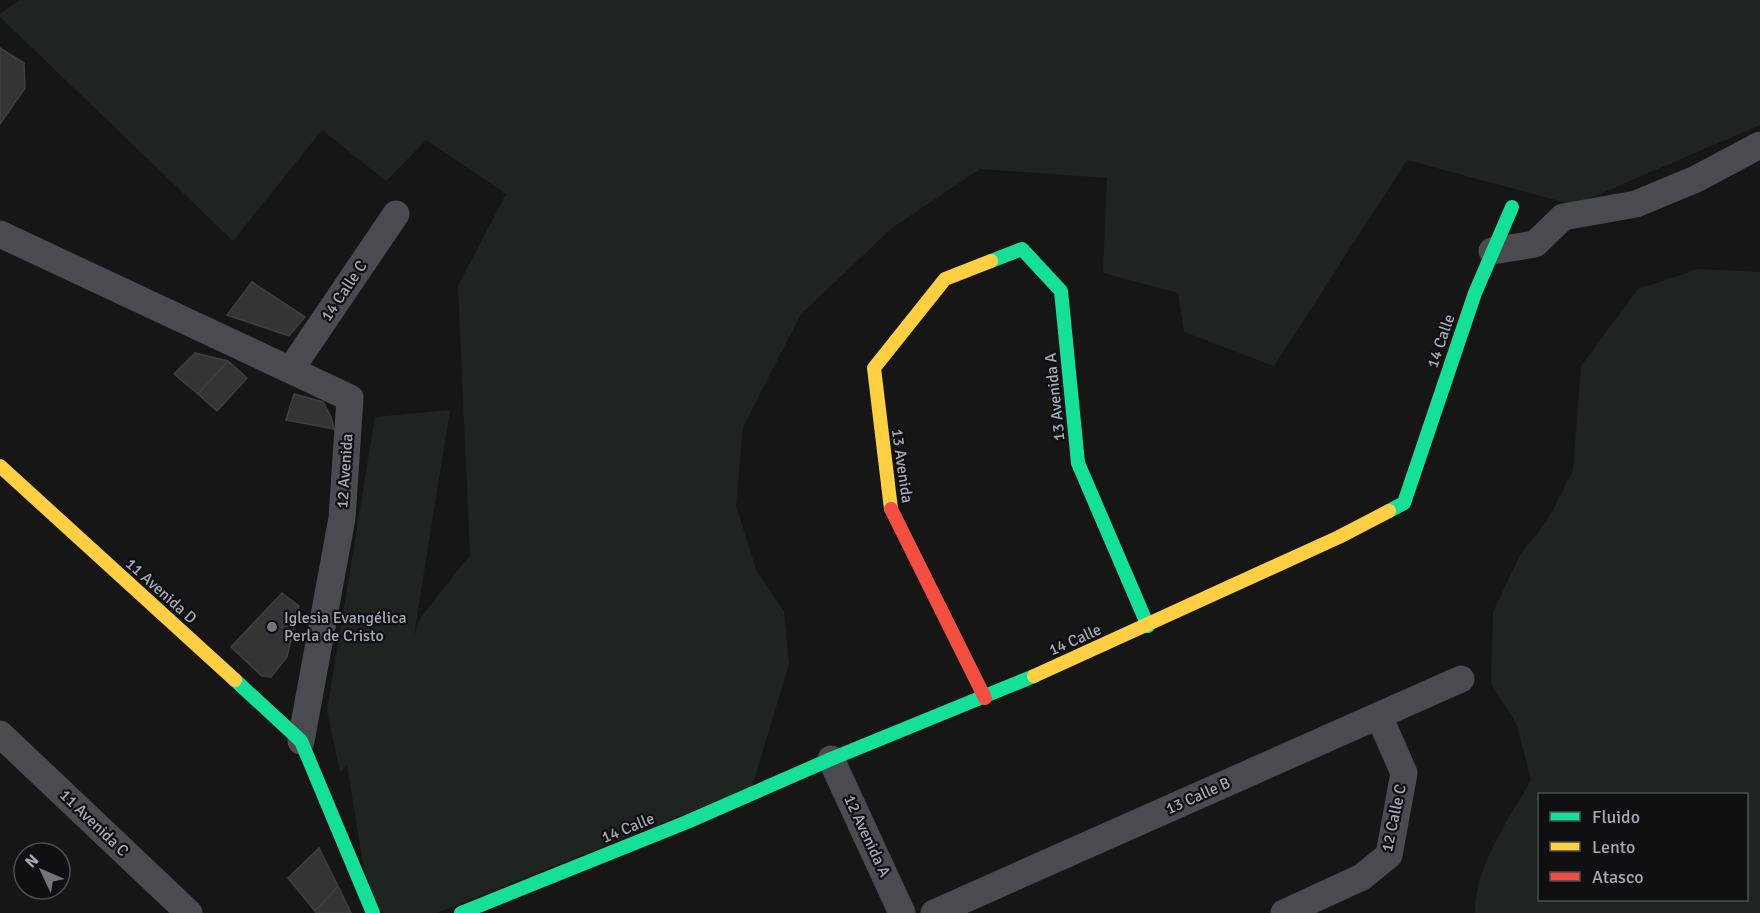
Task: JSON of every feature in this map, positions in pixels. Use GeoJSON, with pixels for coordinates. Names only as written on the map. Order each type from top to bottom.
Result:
{"type":"FeatureCollection","features":[{"type":"Feature","properties":{"kind":"street"},"geometry":{"type":"LineString","coordinates":[[1492,251],[1535,244],[1563,217],[1636,204],[1696,179],[1760,145]]}},
{"type":"Feature","properties":{"kind":"street","name":"14 Calle"},"geometry":{"type":"LineString","coordinates":[[461,913],[687,822],[831,759],[985,698],[1148,626],[1339,537],[1404,503],[1475,293],[1512,207]]}},
{"type":"Feature","properties":{"kind":"street","name":"14 Calle C"},"geometry":{"type":"LineString","coordinates":[[291,369],[396,214]]}},
{"type":"Feature","properties":{"kind":"street","name":"12 Avenida"},"geometry":{"type":"LineString","coordinates":[[0,234],[350,398],[342,518],[300,741]]}},
{"type":"Feature","properties":{"kind":"street","name":"13 Avenida A"},"geometry":{"type":"LineString","coordinates":[[945,279],[1022,249],[1061,291],[1078,463],[1148,626]]}},
{"type":"Feature","properties":{"kind":"street","name":"13 Avenida"},"geometry":{"type":"LineString","coordinates":[[945,279],[874,368],[888,504],[985,698]]}},
{"type":"Feature","properties":{"kind":"street","name":"11 Avenida D"},"geometry":{"type":"LineString","coordinates":[[0,466],[300,741]]}},
{"type":"Feature","properties":{"kind":"street","name":"13 Calle B"},"geometry":{"type":"LineString","coordinates":[[934,913],[1461,679]]}},
{"type":"Feature","properties":{"kind":"street","name":"12 Calle C"},"geometry":{"type":"LineString","coordinates":[[1284,913],[1362,877],[1389,855],[1404,773],[1379,716]]}},
{"type":"Feature","properties":{"kind":"street","name":"11 Avenida C"},"geometry":{"type":"LineString","coordinates":[[0,734],[189,913]]}},
{"type":"Feature","properties":{"kind":"street"},"geometry":{"type":"LineString","coordinates":[[300,741],[373,913]]}},
{"type":"Feature","properties":{"kind":"street","name":"12 Avenida A"},"geometry":{"type":"LineString","coordinates":[[831,759],[902,913]]}},
{"type":"Feature","properties":{"kind":"shaded area"},"geometry":{"type":"Polygon","coordinates":[[[20,0],[1760,0],[1760,125],[1574,205],[1407,160],[1274,366],[1184,332],[1178,293],[1103,273],[1107,178],[980,169],[892,228],[801,314],[743,427],[736,506],[757,572],[784,611],[789,664],[752,787],[437,913],[383,913],[369,901],[347,765],[340,772],[327,711],[375,417],[450,410],[414,635],[421,617],[470,555],[458,286],[506,194],[426,140],[386,181],[322,130],[233,241],[0,17],[0,14],[20,0]]]}},
{"type":"Feature","properties":{"kind":"shaded area"},"geometry":{"type":"Polygon","coordinates":[[[1698,269],[1760,272],[1760,913],[1475,913],[1476,895],[1494,844],[1531,780],[1517,725],[1491,683],[1493,612],[1520,555],[1547,521],[1573,470],[1581,366],[1638,289],[1698,269]]]}},
{"type":"Feature","properties":{"kind":"building"},"geometry":{"type":"Polygon","coordinates":[[[0,48],[24,63],[25,88],[0,124],[0,48]]]}},
{"type":"Feature","properties":{"kind":"building"},"geometry":{"type":"Polygon","coordinates":[[[252,282],[305,317],[289,336],[227,315],[252,282]]]}},
{"type":"Feature","properties":{"kind":"building"},"geometry":{"type":"Polygon","coordinates":[[[195,353],[228,361],[198,394],[174,374],[195,353]]]}},
{"type":"Feature","properties":{"kind":"building"},"geometry":{"type":"Polygon","coordinates":[[[228,361],[247,378],[217,411],[198,394],[228,361]]]}},
{"type":"Feature","properties":{"kind":"building"},"geometry":{"type":"Polygon","coordinates":[[[294,394],[323,402],[334,429],[286,420],[294,394]]]}},
{"type":"Feature","properties":{"kind":"building","name":"Iglesia Evangélica Perla de Cristo"},"geometry":{"type":"Polygon","coordinates":[[[282,593],[299,606],[287,657],[271,677],[262,676],[231,647],[282,593]]]}},
{"type":"Feature","properties":{"kind":"building"},"geometry":{"type":"Polygon","coordinates":[[[319,848],[338,886],[315,911],[288,878],[319,848]]]}},
{"type":"Feature","properties":{"kind":"building"},"geometry":{"type":"Polygon","coordinates":[[[338,886],[351,913],[316,913],[315,911],[338,886]]]}},
{"type":"Feature","properties":{"kind":"traffic: fast"},"geometry":{"type":"LineString","coordinates":[[1389,511],[1404,503],[1475,293],[1512,207]]}},
{"type":"Feature","properties":{"kind":"traffic: fast"},"geometry":{"type":"LineString","coordinates":[[991,261],[1022,249],[1061,291],[1078,463],[1148,626]]}},
{"type":"Feature","properties":{"kind":"traffic: fast"},"geometry":{"type":"LineString","coordinates":[[461,913],[687,822],[831,759],[1034,676]]}},
{"type":"Feature","properties":{"kind":"traffic: fast"},"geometry":{"type":"LineString","coordinates":[[235,680],[301,741],[373,913]]}},
{"type":"Feature","properties":{"kind":"traffic: slow"},"geometry":{"type":"LineString","coordinates":[[891,509],[874,368],[945,279],[991,261]]}},
{"type":"Feature","properties":{"kind":"traffic: slow"},"geometry":{"type":"LineString","coordinates":[[0,466],[235,680]]}},
{"type":"Feature","properties":{"kind":"traffic: slow"},"geometry":{"type":"LineString","coordinates":[[1034,676],[1339,537],[1389,511]]}},
{"type":"Feature","properties":{"kind":"traffic: jam"},"geometry":{"type":"LineString","coordinates":[[891,509],[985,698]]}},
{"type":"Feature","properties":{"kind":"place","name":"Iglesia Evangélica Perla de Cristo"},"geometry":{"type":"Point","coordinates":[272,627]}}]}
